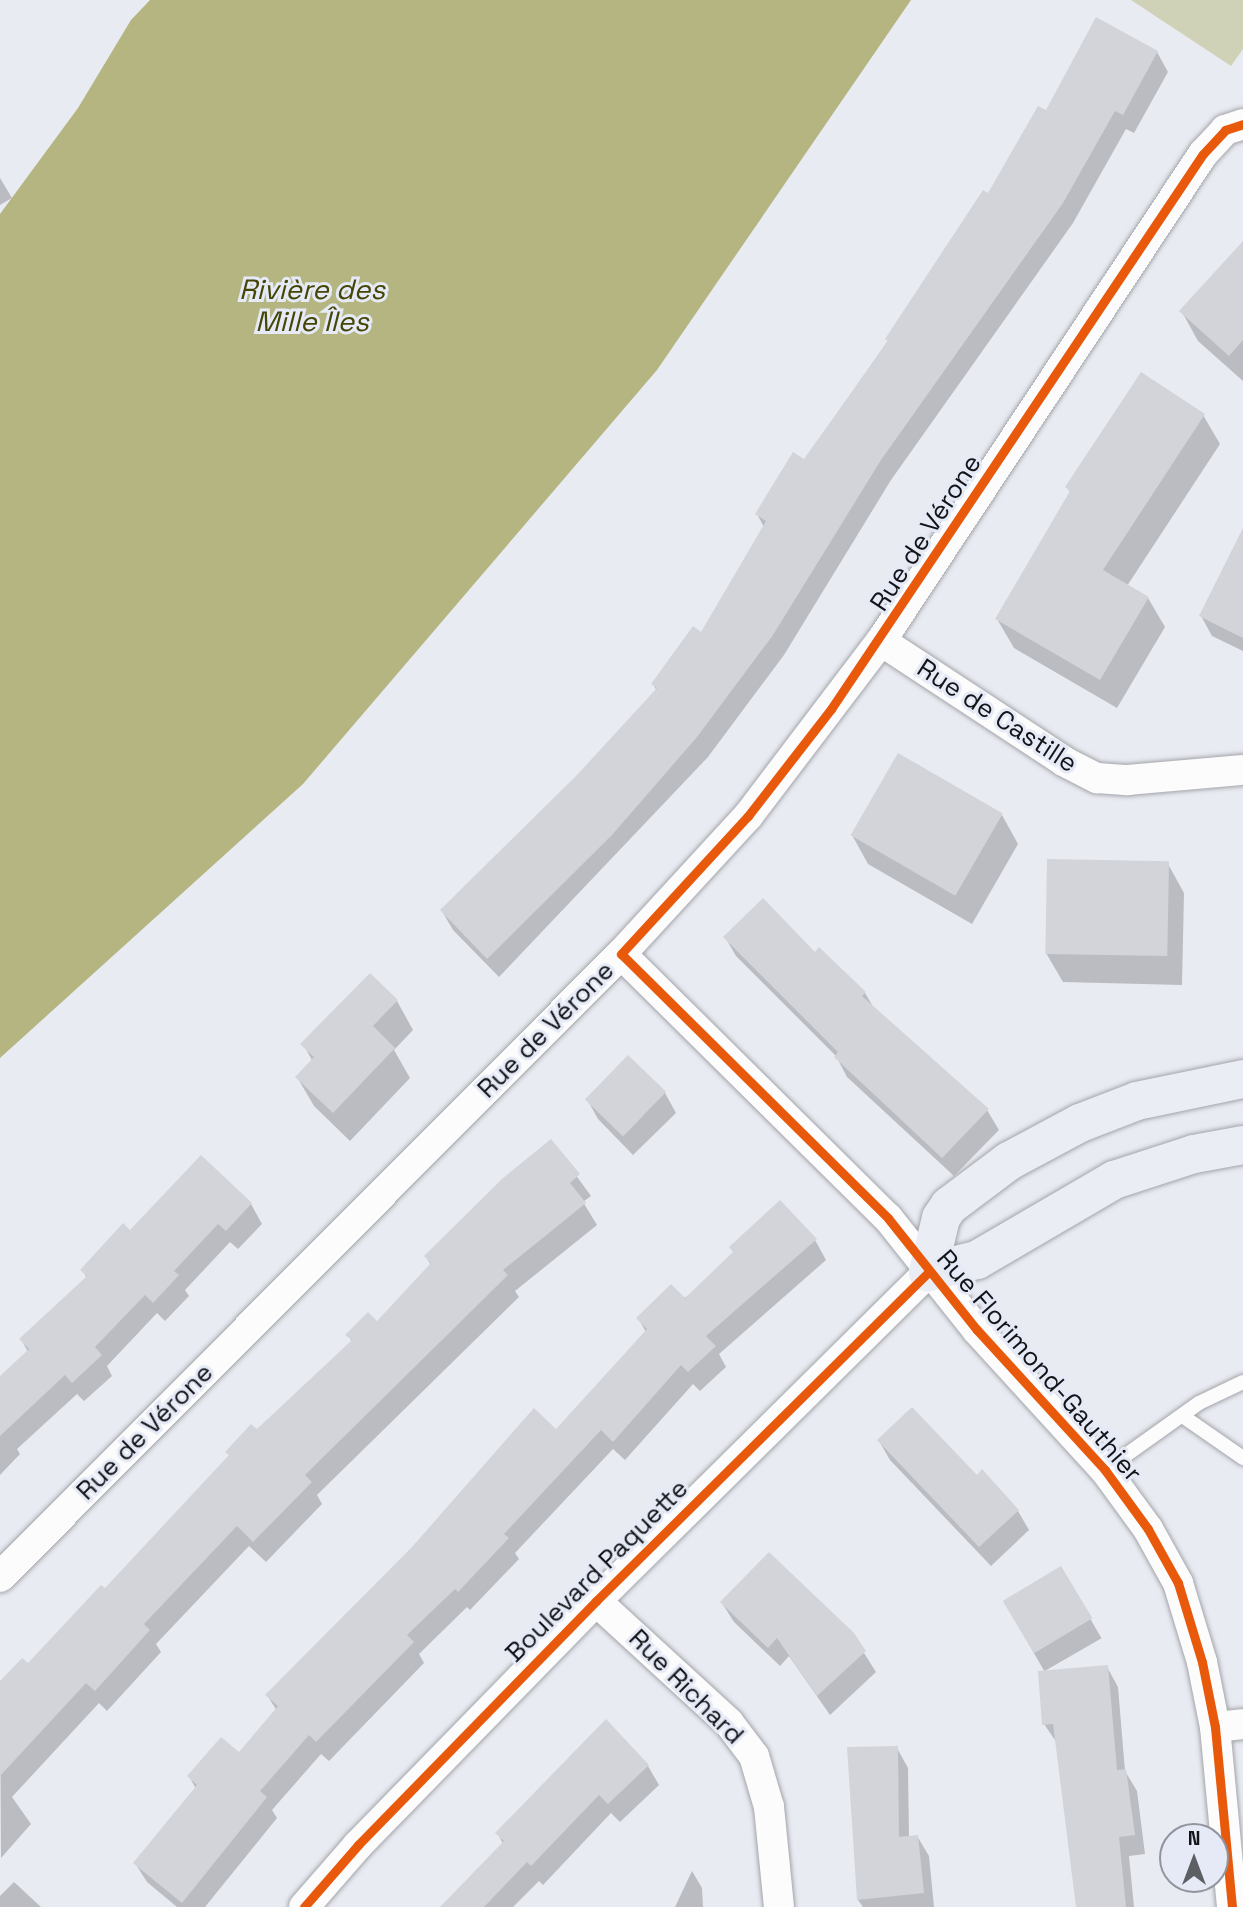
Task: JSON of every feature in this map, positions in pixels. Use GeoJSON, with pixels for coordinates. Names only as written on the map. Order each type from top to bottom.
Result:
{"type":"FeatureCollection","features":[{"type":"Feature","properties":{"kind":"highway"},"geometry":{"type":"LineString","coordinates":[[1243,1079],[1137,1101],[1080,1123],[1009,1161],[949,1206],[941,1218],[929,1272],[978,1260],[1114,1180],[1194,1154],[1243,1145]]}},
{"type":"Feature","properties":{"kind":"street","name":"Rue de Vérone"},"geometry":{"type":"LineString","coordinates":[[0,1577],[621,954],[748,816],[881,641],[1203,154],[1225,130],[1243,124]]}},
{"type":"Feature","properties":{"kind":"street","name":"Rue de Castille"},"geometry":{"type":"LineString","coordinates":[[881,641],[1097,778],[1128,780],[1243,770]]}},
{"type":"Feature","properties":{"kind":"street","name":"Rue Florimond-Gauthier"},"geometry":{"type":"LineString","coordinates":[[621,954],[888,1218],[929,1272],[1105,1470],[1148,1529],[1178,1583],[1229,1726],[1232,1907]]}},
{"type":"Feature","properties":{"kind":"street","name":"Boulevard Paquette"},"geometry":{"type":"LineString","coordinates":[[304,1907],[358,1845],[596,1601],[929,1272]]}},
{"type":"Feature","properties":{"kind":"street","name":"Rue Richard"},"geometry":{"type":"LineString","coordinates":[[596,1601],[729,1723],[754,1756],[769,1807],[779,1907]]}},
{"type":"Feature","properties":{"kind":"lane"},"geometry":{"type":"LineString","coordinates":[[1105,1470],[1215,1393],[1243,1382]]}},
{"type":"Feature","properties":{"kind":"lane"},"geometry":{"type":"LineString","coordinates":[[1184,1417],[1243,1458]]}},
{"type":"Feature","properties":{"kind":"shaded area"},"geometry":{"type":"Polygon","coordinates":[[[1131,0],[1243,0],[1243,49],[1231,66],[1131,0]]]}},
{"type":"Feature","properties":{"kind":"water","name":"Rivière des Mille Îles"},"geometry":{"type":"Polygon","coordinates":[[[150,0],[911,0],[657,370],[303,784],[0,1058],[0,214],[78,108],[131,20],[150,0]]]}},
{"type":"Feature","properties":{"kind":"building"},"geometry":{"type":"Polygon","coordinates":[[[1096,17],[1158,51],[1123,115],[1115,111],[1063,203],[881,460],[773,635],[697,737],[612,835],[487,959],[440,910],[577,775],[657,688],[651,684],[693,626],[701,632],[766,521],[755,514],[793,452],[804,459],[888,341],[885,339],[983,190],[988,193],[1038,106],[1046,110],[1096,17]]]}},
{"type":"Feature","properties":{"kind":"building"},"geometry":{"type":"Polygon","coordinates":[[[1243,241],[1243,340],[1229,356],[1179,311],[1243,241]]]}},
{"type":"Feature","properties":{"kind":"building"},"geometry":{"type":"Polygon","coordinates":[[[1141,372],[1205,414],[1103,570],[1149,597],[1100,680],[995,619],[1070,491],[1065,487],[1141,372]]]}},
{"type":"Feature","properties":{"kind":"building"},"geometry":{"type":"Polygon","coordinates":[[[1243,528],[1243,638],[1199,616],[1243,528]]]}},
{"type":"Feature","properties":{"kind":"building"},"geometry":{"type":"Polygon","coordinates":[[[898,753],[1003,814],[955,896],[850,835],[898,753]]]}},
{"type":"Feature","properties":{"kind":"building"},"geometry":{"type":"Polygon","coordinates":[[[1047,859],[1169,861],[1167,956],[1045,954],[1047,859]]]}},
{"type":"Feature","properties":{"kind":"building"},"geometry":{"type":"Polygon","coordinates":[[[763,898],[815,952],[819,947],[866,992],[862,996],[989,1109],[942,1158],[834,1057],[838,1052],[723,937],[763,898]]]}},
{"type":"Feature","properties":{"kind":"building"},"geometry":{"type":"Polygon","coordinates":[[[370,973],[398,1000],[373,1026],[395,1048],[333,1113],[295,1077],[314,1057],[300,1044],[370,973]]]}},
{"type":"Feature","properties":{"kind":"building"},"geometry":{"type":"Polygon","coordinates":[[[628,1055],[666,1092],[623,1136],[585,1100],[628,1055]]]}},
{"type":"Feature","properties":{"kind":"building"},"geometry":{"type":"Polygon","coordinates":[[[551,1139],[580,1174],[570,1183],[586,1203],[503,1270],[508,1275],[305,1475],[312,1482],[253,1542],[237,1526],[144,1624],[150,1630],[95,1691],[86,1683],[0,1776],[0,1681],[22,1658],[28,1663],[101,1585],[105,1588],[229,1455],[225,1452],[251,1424],[257,1429],[352,1340],[345,1335],[368,1312],[377,1321],[431,1263],[424,1256],[502,1179],[551,1139]]]}},
{"type":"Feature","properties":{"kind":"building"},"geometry":{"type":"Polygon","coordinates":[[[201,1155],[252,1203],[226,1231],[218,1224],[174,1271],[179,1275],[153,1303],[145,1295],[95,1347],[102,1355],[72,1383],[65,1375],[0,1436],[0,1376],[29,1349],[19,1339],[87,1276],[80,1270],[123,1223],[130,1230],[201,1155]]]}},
{"type":"Feature","properties":{"kind":"building"},"geometry":{"type":"Polygon","coordinates":[[[780,1200],[817,1239],[706,1336],[716,1346],[688,1372],[681,1365],[613,1442],[601,1430],[504,1534],[509,1538],[458,1592],[455,1589],[407,1635],[414,1642],[316,1742],[309,1735],[260,1791],[267,1797],[182,1903],[133,1863],[197,1785],[187,1776],[221,1737],[239,1752],[278,1706],[265,1695],[412,1547],[534,1408],[556,1429],[647,1329],[636,1318],[671,1284],[685,1298],[733,1252],[729,1247],[780,1200]]]}},
{"type":"Feature","properties":{"kind":"building"},"geometry":{"type":"Polygon","coordinates":[[[912,1407],[977,1475],[982,1469],[1019,1510],[979,1547],[877,1440],[912,1407]]]}},
{"type":"Feature","properties":{"kind":"building"},"geometry":{"type":"Polygon","coordinates":[[[769,1552],[854,1633],[866,1651],[817,1696],[777,1638],[768,1648],[720,1602],[769,1552]]]}},
{"type":"Feature","properties":{"kind":"building"},"geometry":{"type":"Polygon","coordinates":[[[1061,1566],[1092,1618],[1034,1653],[1003,1601],[1061,1566]]]}},
{"type":"Feature","properties":{"kind":"building"},"geometry":{"type":"Polygon","coordinates":[[[1108,1665],[1117,1770],[1126,1769],[1135,1835],[1119,1837],[1126,1907],[1076,1907],[1053,1724],[1042,1725],[1038,1671],[1108,1665]]]}},
{"type":"Feature","properties":{"kind":"building"},"geometry":{"type":"Polygon","coordinates":[[[606,1719],[649,1765],[608,1804],[599,1795],[531,1866],[527,1862],[484,1907],[440,1907],[504,1841],[495,1833],[606,1719]]]}},
{"type":"Feature","properties":{"kind":"building"},"geometry":{"type":"Polygon","coordinates":[[[898,1746],[899,1837],[918,1835],[924,1893],[857,1900],[847,1747],[898,1746]]]}},
{"type":"Feature","properties":{"kind":"cycle path"},"geometry":{"type":"LineString","coordinates":[[1232,1907],[1215,1727],[1202,1662],[1178,1583],[1148,1529],[1105,1470],[977,1330],[888,1218],[621,954],[748,816],[831,709],[1203,154],[1225,130],[1243,124]]}},
{"type":"Feature","properties":{"kind":"cycle path"},"geometry":{"type":"LineString","coordinates":[[304,1907],[358,1845],[596,1601],[928,1272]]}}]}
